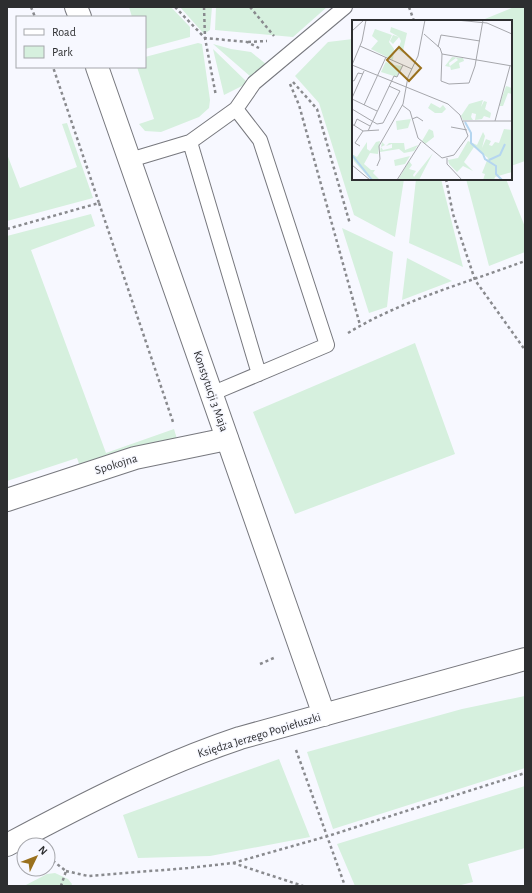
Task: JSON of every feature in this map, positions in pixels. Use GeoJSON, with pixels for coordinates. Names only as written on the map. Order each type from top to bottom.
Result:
{"type":"FeatureCollection","features":[{"type":"Feature","properties":{"kind":"street","name":"Konstytucji 3 Maja"},"geometry":{"type":"LineString","coordinates":[[97,68],[324,715]]}},
{"type":"Feature","properties":{"kind":"street","name":"Spokojna"},"geometry":{"type":"LineString","coordinates":[[7,500],[135,458],[227,439]]}},
{"type":"Feature","properties":{"kind":"street","name":"Księdza Jerzego Popiełuszki"},"geometry":{"type":"LineString","coordinates":[[7,845],[72,811],[203,751],[324,715],[525,659]]}},
{"type":"Feature","properties":{"kind":"lane"},"geometry":{"type":"LineString","coordinates":[[130,160],[190,142],[236,108],[254,83],[345,7]]}},
{"type":"Feature","properties":{"kind":"lane"},"geometry":{"type":"LineString","coordinates":[[211,394],[328,345],[260,140],[236,108]]}},
{"type":"Feature","properties":{"kind":"lane"},"geometry":{"type":"LineString","coordinates":[[190,142],[259,374]]}},
{"type":"Feature","properties":{"kind":"path"},"geometry":{"type":"LineString","coordinates":[[175,7],[205,38],[247,42],[289,42],[307,39]]}},
{"type":"Feature","properties":{"kind":"path"},"geometry":{"type":"LineString","coordinates":[[204,7],[205,38],[220,120]]}},
{"type":"Feature","properties":{"kind":"path"},"geometry":{"type":"LineString","coordinates":[[250,7],[279,41]]}},
{"type":"Feature","properties":{"kind":"path"},"geometry":{"type":"LineString","coordinates":[[410,7],[414,20]]}},
{"type":"Feature","properties":{"kind":"path"},"geometry":{"type":"LineString","coordinates":[[247,42],[260,49]]}},
{"type":"Feature","properties":{"kind":"path"},"geometry":{"type":"LineString","coordinates":[[53,68],[175,425]]}},
{"type":"Feature","properties":{"kind":"path"},"geometry":{"type":"LineString","coordinates":[[350,224],[317,109],[289,79],[299,105],[360,326]]}},
{"type":"Feature","properties":{"kind":"path"},"geometry":{"type":"LineString","coordinates":[[446,180],[453,214],[475,280],[525,350]]}},
{"type":"Feature","properties":{"kind":"path"},"geometry":{"type":"LineString","coordinates":[[7,229],[99,203]]}},
{"type":"Feature","properties":{"kind":"path"},"geometry":{"type":"LineString","coordinates":[[328,345],[393,309],[525,261]]}},
{"type":"Feature","properties":{"kind":"path"},"geometry":{"type":"LineString","coordinates":[[295,746],[345,886]]}},
{"type":"Feature","properties":{"kind":"path"},"geometry":{"type":"LineString","coordinates":[[56,863],[66,871],[88,876],[234,863],[328,836],[525,773]]}},
{"type":"Feature","properties":{"kind":"path"},"geometry":{"type":"LineString","coordinates":[[234,863],[303,886]]}},
{"type":"Feature","properties":{"kind":"path"},"geometry":{"type":"LineString","coordinates":[[61,886],[66,871]]}},
{"type":"Feature","properties":{"kind":"green space"},"geometry":{"type":"Polygon","coordinates":[[[129,7],[171,7],[190,27],[190,37],[146,49],[146,16],[132,16],[129,7]]]}},
{"type":"Feature","properties":{"kind":"green space"},"geometry":{"type":"Polygon","coordinates":[[[180,7],[212,7],[210,30],[204,34],[180,7]]]}},
{"type":"Feature","properties":{"kind":"green space"},"geometry":{"type":"Polygon","coordinates":[[[216,7],[327,7],[293,37],[215,30],[216,7]]]}},
{"type":"Feature","properties":{"kind":"green space"},"geometry":{"type":"Polygon","coordinates":[[[514,7],[525,7],[525,161],[512,166],[512,20],[482,20],[514,7]]]}},
{"type":"Feature","properties":{"kind":"green space"},"geometry":{"type":"Polygon","coordinates":[[[352,39],[352,180],[404,180],[395,237],[354,215],[319,103],[295,76],[328,42],[352,39]]]}},
{"type":"Feature","properties":{"kind":"green space"},"geometry":{"type":"Polygon","coordinates":[[[198,43],[202,44],[210,100],[209,108],[199,117],[161,132],[145,131],[139,124],[154,119],[137,68],[146,68],[146,57],[198,43]]]}},
{"type":"Feature","properties":{"kind":"green space"},"geometry":{"type":"Polygon","coordinates":[[[213,44],[251,52],[266,64],[251,77],[213,44]]]}},
{"type":"Feature","properties":{"kind":"green space"},"geometry":{"type":"Polygon","coordinates":[[[213,49],[248,83],[224,95],[213,49]]]}},
{"type":"Feature","properties":{"kind":"green space"},"geometry":{"type":"Polygon","coordinates":[[[67,123],[93,198],[7,221],[7,154],[20,188],[77,167],[62,124],[67,123]]]}},
{"type":"Feature","properties":{"kind":"green space"},"geometry":{"type":"Polygon","coordinates":[[[416,180],[441,180],[463,267],[409,243],[416,180]]]}},
{"type":"Feature","properties":{"kind":"green space"},"geometry":{"type":"Polygon","coordinates":[[[466,180],[506,180],[525,227],[525,252],[489,266],[466,180]]]}},
{"type":"Feature","properties":{"kind":"green space"},"geometry":{"type":"Polygon","coordinates":[[[91,214],[95,226],[31,250],[106,453],[174,429],[177,439],[85,481],[77,458],[7,481],[7,236],[91,214]]]}},
{"type":"Feature","properties":{"kind":"green space"},"geometry":{"type":"Polygon","coordinates":[[[342,228],[393,252],[387,307],[369,313],[342,228]]]}},
{"type":"Feature","properties":{"kind":"green space"},"geometry":{"type":"Polygon","coordinates":[[[407,258],[452,281],[402,300],[407,258]]]}},
{"type":"Feature","properties":{"kind":"green space"},"geometry":{"type":"Polygon","coordinates":[[[415,343],[455,454],[295,514],[253,412],[415,343]]]}},
{"type":"Feature","properties":{"kind":"green space"},"geometry":{"type":"Polygon","coordinates":[[[525,696],[525,768],[333,829],[307,752],[462,709],[525,696]]]}},
{"type":"Feature","properties":{"kind":"green space"},"geometry":{"type":"Polygon","coordinates":[[[279,759],[310,837],[210,856],[138,858],[123,815],[279,759]]]}},
{"type":"Feature","properties":{"kind":"green space"},"geometry":{"type":"Polygon","coordinates":[[[525,786],[525,848],[468,864],[473,882],[457,886],[355,886],[337,844],[525,786]]]}},
{"type":"Feature","properties":{"kind":"green space"},"geometry":{"type":"Polygon","coordinates":[[[56,873],[68,879],[72,884],[71,886],[24,886],[41,877],[56,877],[56,873]]]}}]}
